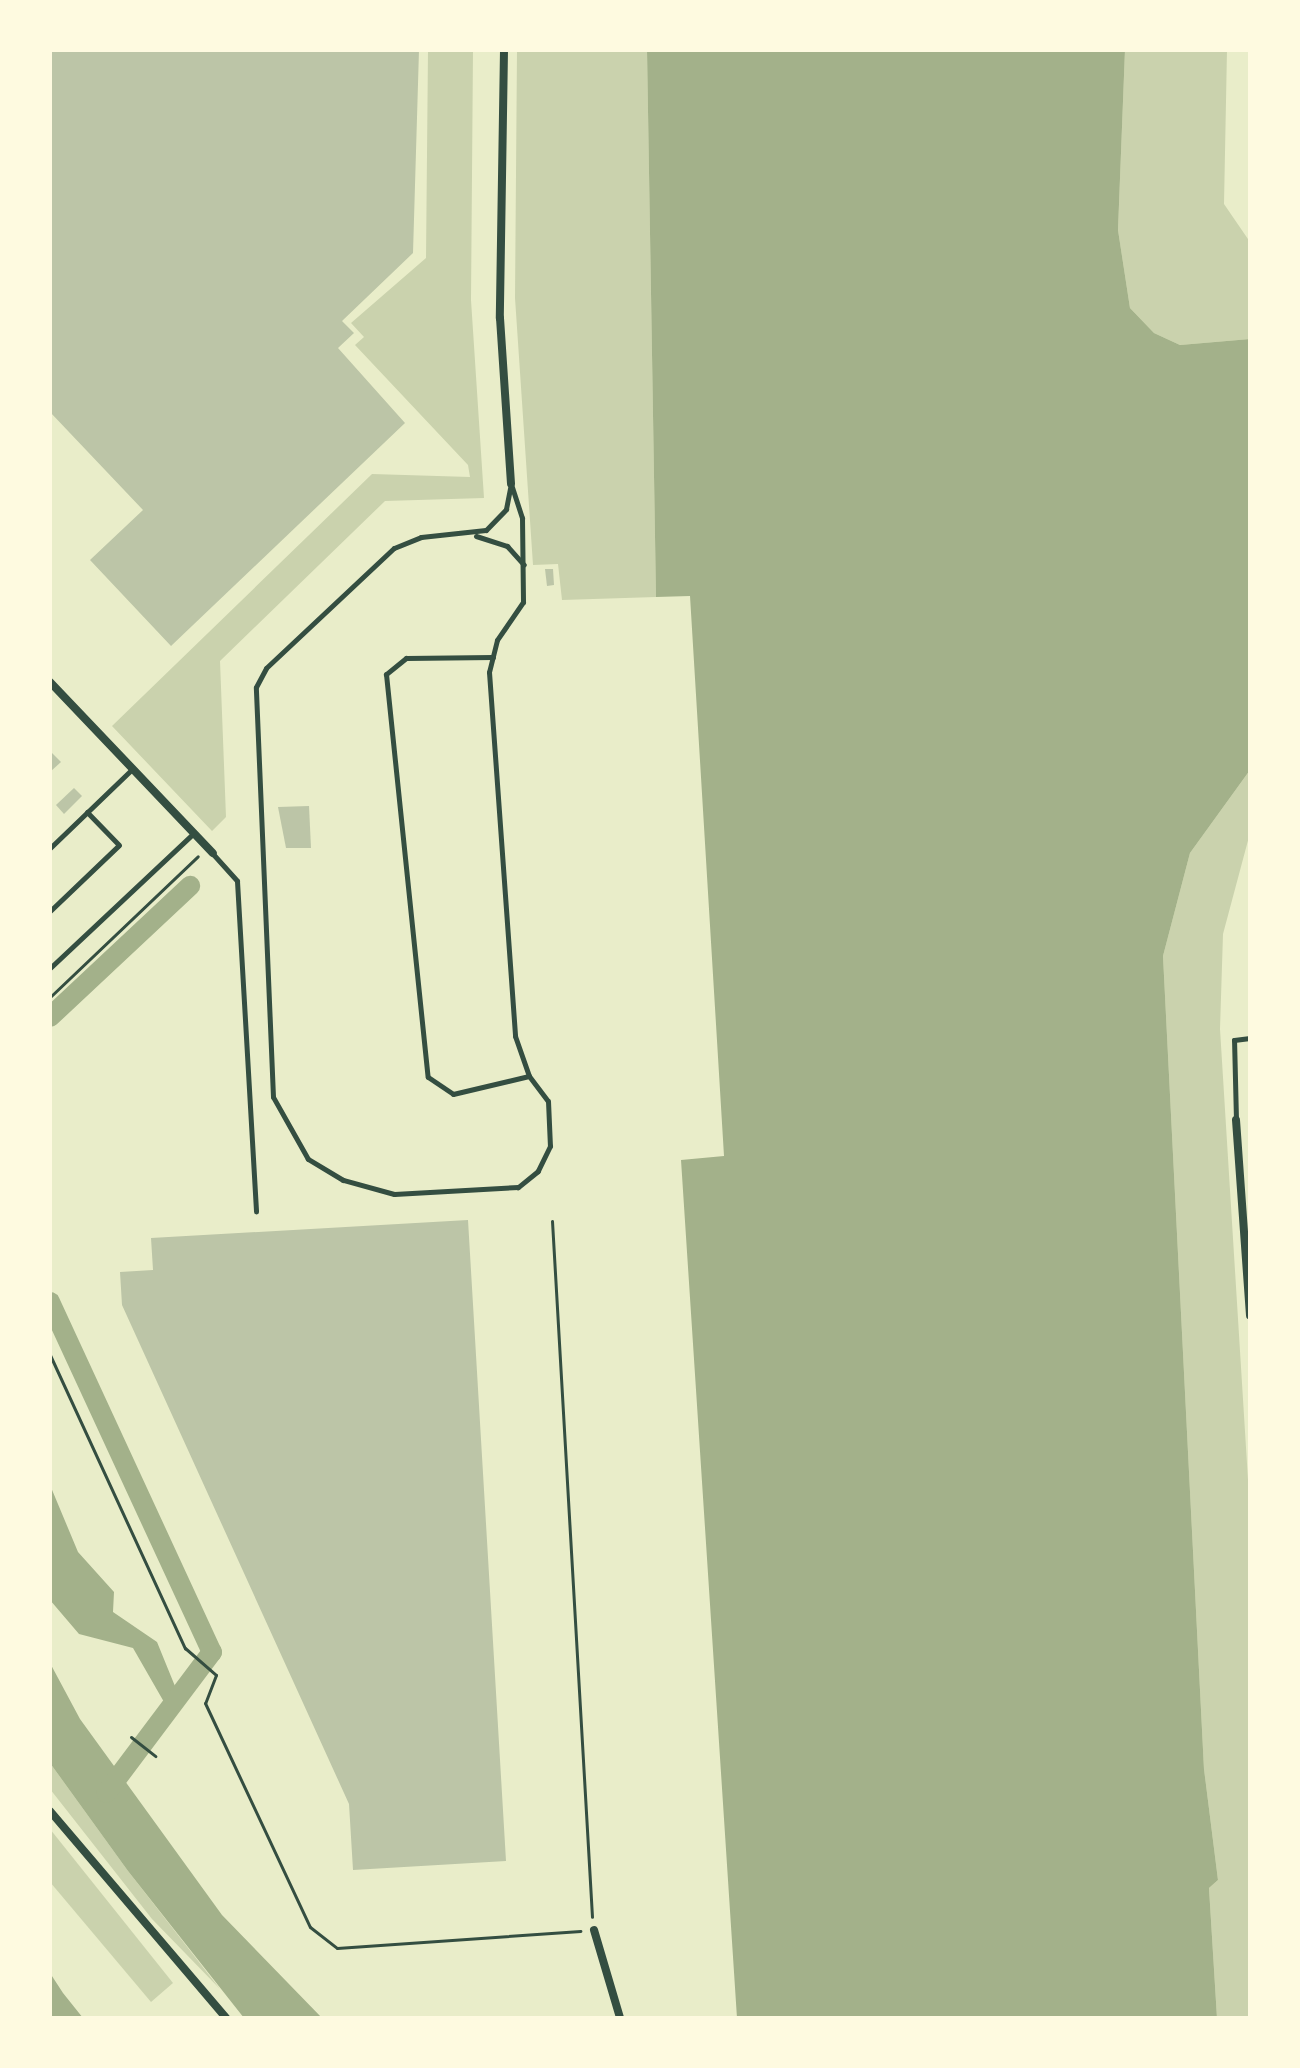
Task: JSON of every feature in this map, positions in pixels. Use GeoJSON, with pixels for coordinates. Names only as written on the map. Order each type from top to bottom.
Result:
{"type":"FeatureCollection","features":[{"type":"Feature","properties":{"kind":"street"},"geometry":{"type":"LineString","coordinates":[[504,50],[500,318],[511,484]]}},
{"type":"Feature","properties":{"kind":"street"},"geometry":{"type":"LineString","coordinates":[[50,682],[210,850]]}},
{"type":"Feature","properties":{"kind":"street"},"geometry":{"type":"LineString","coordinates":[[1236,1120],[1250,1315]]}},
{"type":"Feature","properties":{"kind":"street"},"geometry":{"type":"LineString","coordinates":[[50,1811],[226,2018]]}},
{"type":"Feature","properties":{"kind":"street"},"geometry":{"type":"LineString","coordinates":[[594,1930],[620,2018]]}},
{"type":"Feature","properties":{"kind":"lane"},"geometry":{"type":"LineString","coordinates":[[475,536],[506,509],[511,484]]}},
{"type":"Feature","properties":{"kind":"lane"},"geometry":{"type":"LineString","coordinates":[[511,484],[524,566],[523,602],[493,657],[515,1036],[529,1076],[548,1101],[550,1146],[529,1179],[518,1187],[413,1196],[322,1170],[296,1146],[273,1097],[260,676],[405,541],[475,536],[507,546],[524,566]]}},
{"type":"Feature","properties":{"kind":"lane"},"geometry":{"type":"LineString","coordinates":[[493,657],[406,658],[386,674],[428,1077],[453,1094],[529,1076]]}},
{"type":"Feature","properties":{"kind":"lane"},"geometry":{"type":"LineString","coordinates":[[50,848],[132,769]]}},
{"type":"Feature","properties":{"kind":"lane"},"geometry":{"type":"LineString","coordinates":[[50,911],[119,845],[87,812]]}},
{"type":"Feature","properties":{"kind":"lane"},"geometry":{"type":"LineString","coordinates":[[50,968],[194,833]]}},
{"type":"Feature","properties":{"kind":"lane"},"geometry":{"type":"LineString","coordinates":[[210,850],[237,881],[256,1211]]}},
{"type":"Feature","properties":{"kind":"lane"},"geometry":{"type":"LineString","coordinates":[[1236,1120],[1234,1040],[1250,1038]]}},
{"type":"Feature","properties":{"kind":"path"},"geometry":{"type":"LineString","coordinates":[[50,997],[210,850]]}},
{"type":"Feature","properties":{"kind":"path"},"geometry":{"type":"LineString","coordinates":[[50,1355],[193,1656],[213,1672],[205,1703],[301,1912],[321,1938],[356,1947],[594,1930],[552,1221]]}},
{"type":"Feature","properties":{"kind":"path"},"geometry":{"type":"LineString","coordinates":[[131,1737],[155,1756]]}},
{"type":"Feature","properties":{"kind":"shaded area"},"geometry":{"type":"Polygon","coordinates":[[[428,50],[473,50],[471,300],[484,498],[385,501],[220,661],[226,817],[212,831],[112,726],[372,474],[470,477],[468,465],[355,345],[364,337],[351,323],[426,258],[428,50]]]}},
{"type":"Feature","properties":{"kind":"shaded area"},"geometry":{"type":"Polygon","coordinates":[[[517,50],[647,50],[656,597],[562,600],[558,564],[533,565],[515,298],[517,50]]]}},
{"type":"Feature","properties":{"kind":"shaded area"},"geometry":{"type":"Polygon","coordinates":[[[647,50],[1125,50],[1118,230],[1130,308],[1154,333],[1180,345],[1250,339],[1250,770],[1190,853],[1163,956],[1204,1769],[1218,1880],[1209,1888],[1217,2018],[737,2018],[681,1160],[724,1156],[690,596],[656,597],[647,50]]]}},
{"type":"Feature","properties":{"kind":"shaded area"},"geometry":{"type":"Polygon","coordinates":[[[1125,50],[1227,50],[1224,204],[1250,242],[1250,339],[1180,345],[1154,333],[1130,308],[1118,230],[1125,50]]]}},
{"type":"Feature","properties":{"kind":"shaded area"},"geometry":{"type":"Polygon","coordinates":[[[1250,770],[1250,833],[1223,934],[1220,1029],[1250,1512],[1250,2018],[1217,2018],[1209,1888],[1218,1880],[1204,1769],[1163,956],[1190,853],[1250,770]]]}},
{"type":"Feature","properties":{"kind":"shaded area"},"geometry":{"type":"Polygon","coordinates":[[[50,1485],[78,1552],[114,1592],[113,1612],[157,1642],[179,1696],[168,1709],[133,1648],[79,1634],[50,1600],[50,1485]]]}},
{"type":"Feature","properties":{"kind":"shaded area"},"geometry":{"type":"Polygon","coordinates":[[[50,1663],[80,1719],[222,1915],[322,2018],[244,2018],[128,1871],[50,1763],[50,1663]]]}},
{"type":"Feature","properties":{"kind":"shaded area"},"geometry":{"type":"Polygon","coordinates":[[[50,1763],[128,1871],[220,1989],[152,1919],[50,1789],[50,1763]]]}},
{"type":"Feature","properties":{"kind":"shaded area"},"geometry":{"type":"Polygon","coordinates":[[[50,1829],[173,1983],[151,2002],[50,1882],[50,1829]]]}},
{"type":"Feature","properties":{"kind":"shaded area"},"geometry":{"type":"Polygon","coordinates":[[[50,1973],[63,1993],[83,2018],[50,2018],[50,1973]]]}},
{"type":"Feature","properties":{"kind":"building"},"geometry":{"type":"Polygon","coordinates":[[[50,50],[419,50],[413,253],[342,321],[354,333],[338,348],[405,423],[171,646],[90,560],[143,510],[50,412],[50,50]]]}},
{"type":"Feature","properties":{"kind":"building"},"geometry":{"type":"Polygon","coordinates":[[[545,569],[553,569],[554,585],[547,586],[545,569]]]}},
{"type":"Feature","properties":{"kind":"building"},"geometry":{"type":"Polygon","coordinates":[[[50,751],[61,762],[50,772],[50,751]]]}},
{"type":"Feature","properties":{"kind":"building"},"geometry":{"type":"Polygon","coordinates":[[[74,788],[82,796],[64,814],[56,805],[74,788]]]}},
{"type":"Feature","properties":{"kind":"building"},"geometry":{"type":"Polygon","coordinates":[[[309,806],[311,848],[286,848],[278,807],[309,806]]]}},
{"type":"Feature","properties":{"kind":"building"},"geometry":{"type":"Polygon","coordinates":[[[468,1220],[506,1861],[353,1870],[349,1804],[122,1305],[120,1272],[153,1270],[151,1238],[468,1220]]]}},
{"type":"Feature","properties":{"kind":"waterway"},"geometry":{"type":"LineString","coordinates":[[50,1017],[190,886]]}},
{"type":"Feature","properties":{"kind":"waterway"},"geometry":{"type":"LineString","coordinates":[[50,1302],[212,1652],[106,1793]]}}]}
